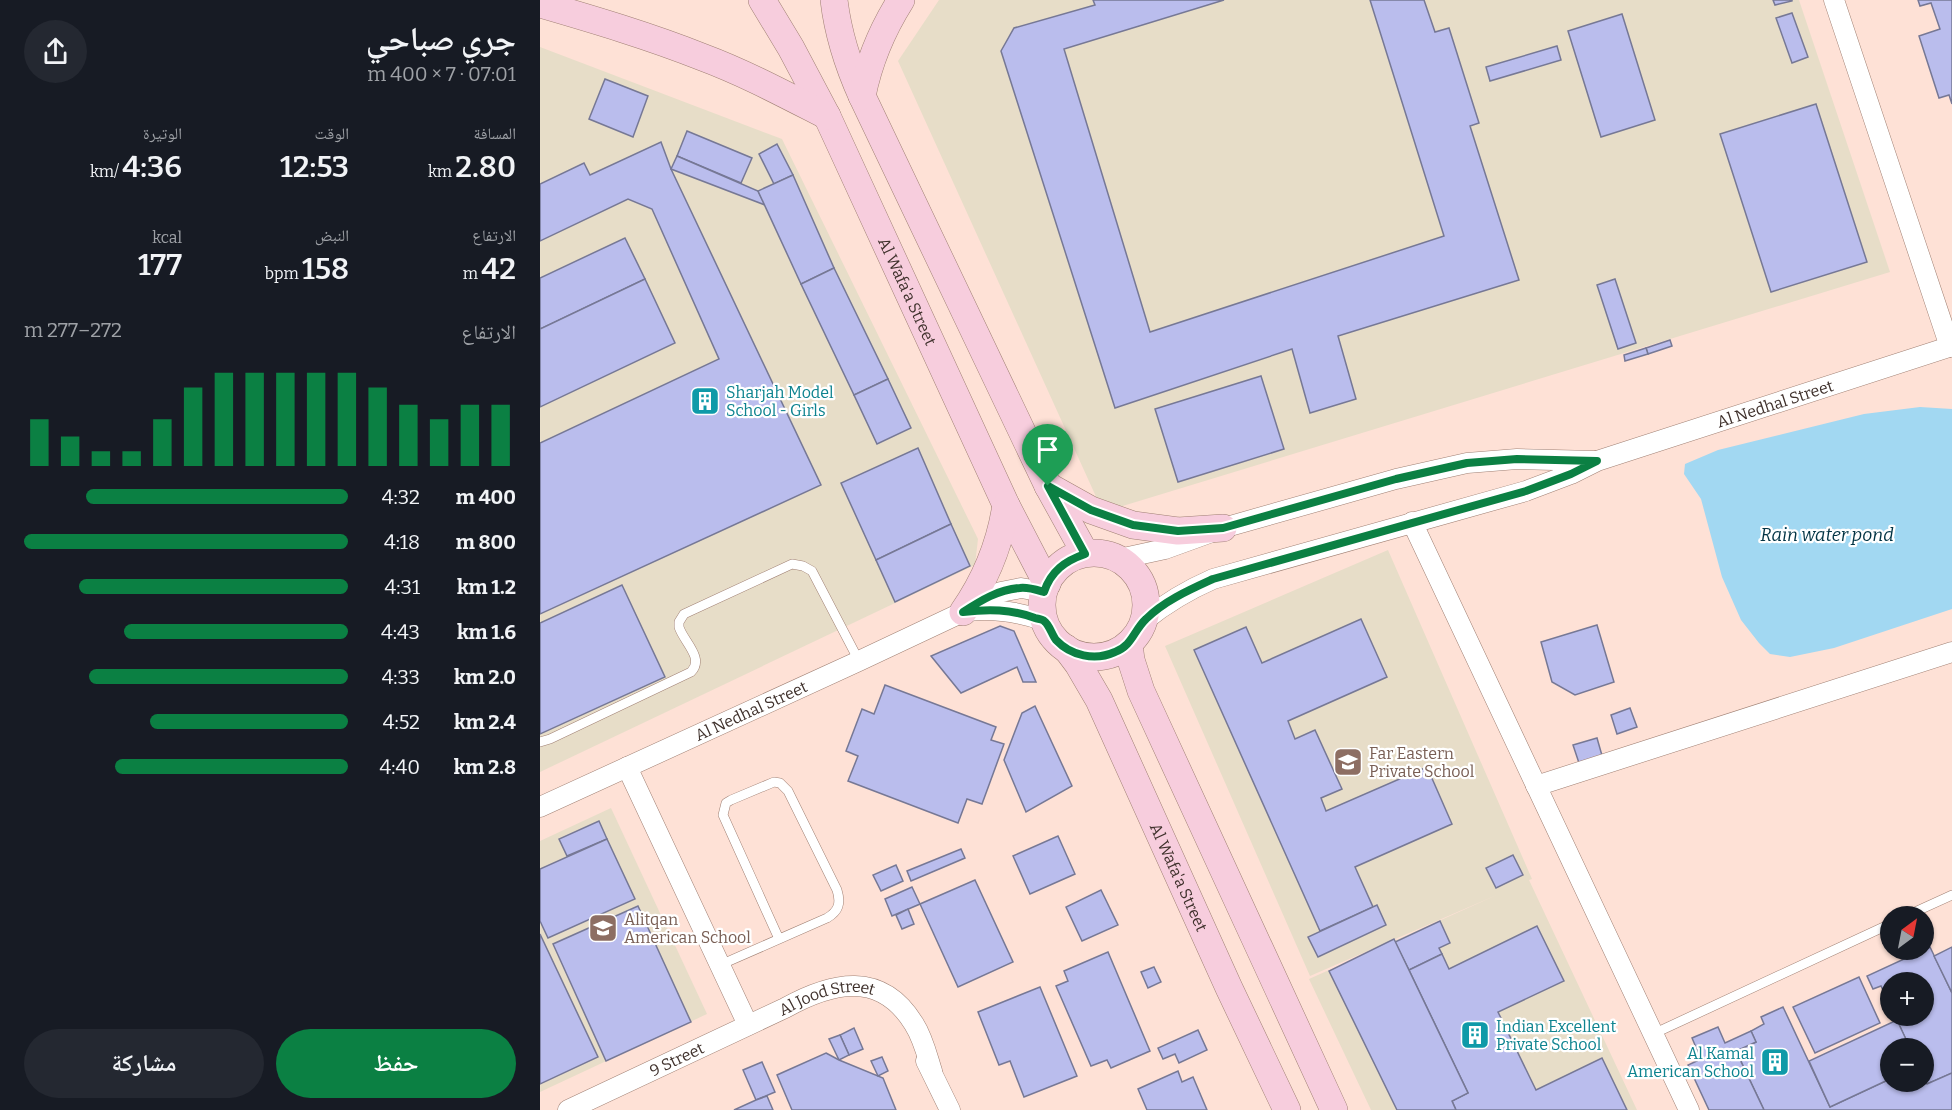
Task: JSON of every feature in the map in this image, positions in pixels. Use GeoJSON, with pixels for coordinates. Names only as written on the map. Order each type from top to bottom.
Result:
{"type":"FeatureCollection","features":[{"type":"Feature","properties":{"kind":"street","name":"Al Wafa'a Street"},"geometry":{"type":"LineString","coordinates":[[762,0],[791,48],[827,116],[1046,588]]}},
{"type":"Feature","properties":{"kind":"street"},"geometry":{"type":"LineString","coordinates":[[834,0],[840,38],[849,68],[1048,486],[1085,554]]}},
{"type":"Feature","properties":{"kind":"street"},"geometry":{"type":"LineString","coordinates":[[862,96],[874,50],[901,0]]}},
{"type":"Feature","properties":{"kind":"street"},"geometry":{"type":"LineString","coordinates":[[1834,0],[1951,347]]}},
{"type":"Feature","properties":{"kind":"street"},"geometry":{"type":"LineString","coordinates":[[540,4],[618,27],[704,57],[746,75],[827,116]]}},
{"type":"Feature","properties":{"kind":"street","name":"Al Nedhal Street"},"geometry":{"type":"LineString","coordinates":[[1145,620],[1173,599],[1213,579],[1526,491],[1571,474],[1597,461],[1951,347]]}},
{"type":"Feature","properties":{"kind":"street","name":"Al Nedhal Street"},"geometry":{"type":"LineString","coordinates":[[1119,559],[1165,549],[1223,528],[1396,479],[1467,463],[1517,459],[1597,461]]}},
{"type":"Feature","properties":{"kind":"street"},"geometry":{"type":"LineString","coordinates":[[1048,486],[1091,510],[1133,525],[1178,531],[1223,528]]}},
{"type":"Feature","properties":{"kind":"street"},"geometry":{"type":"LineString","coordinates":[[963,612],[992,562],[999,543],[1006,505]]}},
{"type":"Feature","properties":{"kind":"street"},"geometry":{"type":"LineString","coordinates":[[1412,522],[1689,1110]]}},
{"type":"Feature","properties":{"kind":"street"},"geometry":{"type":"LineString","coordinates":[[1102,553],[1119,559],[1130,567],[1142,585],[1146,606],[1145,620],[1129,644],[1117,652],[1091,657],[1066,648],[1057,640],[1045,621],[1042,606],[1046,588],[1056,570],[1069,559],[1085,554],[1102,553]]}},
{"type":"Feature","properties":{"kind":"street","name":"Al Nedhal Street"},"geometry":{"type":"LineString","coordinates":[[540,807],[859,661],[963,612],[982,600],[1001,592],[1022,588],[1046,588]]}},
{"type":"Feature","properties":{"kind":"street","name":"Al Nedhal Street"},"geometry":{"type":"LineString","coordinates":[[963,612],[1013,611],[1045,621]]}},
{"type":"Feature","properties":{"kind":"street"},"geometry":{"type":"LineString","coordinates":[[1129,644],[1131,660],[1141,691],[1334,1110]]}},
{"type":"Feature","properties":{"kind":"street","name":"Al Wafa'a Street"},"geometry":{"type":"LineString","coordinates":[[1066,648],[1100,700],[1228,988],[1287,1110]]}},
{"type":"Feature","properties":{"kind":"street"},"geometry":{"type":"LineString","coordinates":[[1536,786],[1952,652]]}},
{"type":"Feature","properties":{"kind":"street"},"geometry":{"type":"LineString","coordinates":[[627,767],[748,1025]]}},
{"type":"Feature","properties":{"kind":"street","name":"Al Jood Street"},"geometry":{"type":"LineString","coordinates":[[785,1008],[818,992],[835,987],[862,986],[879,991],[903,1008],[914,1024],[950,1110]]}},
{"type":"Feature","properties":{"kind":"street","name":"9 Street"},"geometry":{"type":"LineString","coordinates":[[568,1110],[785,1008]]}},
{"type":"Feature","properties":{"kind":"lane"},"geometry":{"type":"LineString","coordinates":[[540,742],[691,672],[696,666],[696,659],[679,627],[684,614],[792,564],[812,571],[859,661]]}},
{"type":"Feature","properties":{"kind":"lane"},"geometry":{"type":"LineString","coordinates":[[720,965],[779,939],[834,913],[839,906],[840,898],[788,791],[780,783],[774,782],[726,803],[723,815],[779,939]]}},
{"type":"Feature","properties":{"kind":"lane"},"geometry":{"type":"LineString","coordinates":[[1929,906],[1952,896]]}},
{"type":"Feature","properties":{"kind":"lane"},"geometry":{"type":"LineString","coordinates":[[1653,1034],[1880,929]]}},
{"type":"Feature","properties":{"kind":"shaded area"},"geometry":{"type":"Polygon","coordinates":[[[939,0],[1799,0],[1890,272],[1103,512],[898,61],[939,0]]]}},
{"type":"Feature","properties":{"kind":"shaded area"},"geometry":{"type":"Polygon","coordinates":[[[540,47],[782,139],[978,539],[975,565],[540,772],[540,47]]]}},
{"type":"Feature","properties":{"kind":"shaded area","name":"Far Eastern Private School"},"geometry":{"type":"Polygon","coordinates":[[[1388,550],[1532,879],[1529,880],[1637,1110],[1371,1110],[1309,979],[1499,894],[1310,976],[1165,646],[1388,550]]]}},
{"type":"Feature","properties":{"kind":"shaded area","name":"Alitqan American School"},"geometry":{"type":"Polygon","coordinates":[[[611,808],[707,1014],[540,1092],[540,841],[611,808]]]}},
{"type":"Feature","properties":{"kind":"water","name":"Rain water pond"},"geometry":{"type":"Polygon","coordinates":[[[1920,407],[1952,409],[1952,609],[1834,648],[1790,657],[1770,654],[1741,620],[1722,577],[1701,499],[1684,474],[1685,464],[1718,450],[1864,414],[1920,407]]]}},
{"type":"Feature","properties":{"kind":"building"},"geometry":{"type":"Polygon","coordinates":[[[1093,0],[1224,0],[1064,49],[1150,332],[1444,236],[1370,0],[1424,0],[1435,32],[1449,28],[1479,123],[1470,126],[1519,280],[1338,336],[1356,399],[1310,413],[1292,349],[1115,408],[1001,51],[1014,28],[1095,5],[1093,0]]]}},
{"type":"Feature","properties":{"kind":"building"},"geometry":{"type":"Polygon","coordinates":[[[1773,0],[1792,0],[1792,1],[1775,5],[1773,0]]]}},
{"type":"Feature","properties":{"kind":"building"},"geometry":{"type":"Polygon","coordinates":[[[1918,0],[1952,0],[1952,104],[1949,95],[1939,98],[1919,36],[1940,29],[1931,3],[1920,6],[1918,0]]]}},
{"type":"Feature","properties":{"kind":"building"},"geometry":{"type":"Polygon","coordinates":[[[1792,13],[1808,57],[1792,63],[1776,18],[1792,13]]]}},
{"type":"Feature","properties":{"kind":"building"},"geometry":{"type":"Polygon","coordinates":[[[1622,14],[1655,120],[1601,137],[1568,31],[1622,14]]]}},
{"type":"Feature","properties":{"kind":"building"},"geometry":{"type":"Polygon","coordinates":[[[1557,46],[1561,60],[1490,81],[1486,67],[1557,46]]]}},
{"type":"Feature","properties":{"kind":"building"},"geometry":{"type":"Polygon","coordinates":[[[605,79],[648,96],[633,137],[589,119],[605,79]]]}},
{"type":"Feature","properties":{"kind":"building"},"geometry":{"type":"Polygon","coordinates":[[[1816,104],[1867,262],[1771,292],[1720,134],[1816,104]]]}},
{"type":"Feature","properties":{"kind":"building"},"geometry":{"type":"Polygon","coordinates":[[[687,131],[752,158],[741,183],[677,156],[687,131]]]}},
{"type":"Feature","properties":{"kind":"building","name":"Sharjah Model School - Girls"},"geometry":{"type":"Polygon","coordinates":[[[661,142],[671,169],[821,485],[540,614],[540,443],[719,359],[652,209],[628,199],[540,241],[540,184],[584,163],[590,175],[661,142]]]}},
{"type":"Feature","properties":{"kind":"building"},"geometry":{"type":"Polygon","coordinates":[[[777,144],[793,175],[774,184],[759,154],[777,144]]]}},
{"type":"Feature","properties":{"kind":"building"},"geometry":{"type":"Polygon","coordinates":[[[677,156],[758,191],[765,205],[671,169],[677,156]]]}},
{"type":"Feature","properties":{"kind":"building"},"geometry":{"type":"Polygon","coordinates":[[[793,175],[834,268],[801,284],[758,191],[793,175]]]}},
{"type":"Feature","properties":{"kind":"building"},"geometry":{"type":"Polygon","coordinates":[[[625,238],[645,279],[540,329],[540,278],[625,238]]]}},
{"type":"Feature","properties":{"kind":"building"},"geometry":{"type":"Polygon","coordinates":[[[834,268],[888,379],[854,395],[801,284],[834,268]]]}},
{"type":"Feature","properties":{"kind":"building"},"geometry":{"type":"Polygon","coordinates":[[[645,279],[675,343],[540,407],[540,329],[645,279]]]}},
{"type":"Feature","properties":{"kind":"building"},"geometry":{"type":"Polygon","coordinates":[[[1615,279],[1636,343],[1618,349],[1597,285],[1615,279]]]}},
{"type":"Feature","properties":{"kind":"building"},"geometry":{"type":"Polygon","coordinates":[[[1670,340],[1672,346],[1648,354],[1646,348],[1670,340]]]}},
{"type":"Feature","properties":{"kind":"building"},"geometry":{"type":"Polygon","coordinates":[[[1646,348],[1648,354],[1625,361],[1624,355],[1646,348]]]}},
{"type":"Feature","properties":{"kind":"building"},"geometry":{"type":"Polygon","coordinates":[[[1261,376],[1284,449],[1178,482],[1155,409],[1261,376]]]}},
{"type":"Feature","properties":{"kind":"building"},"geometry":{"type":"Polygon","coordinates":[[[888,379],[911,428],[877,444],[854,395],[888,379]]]}},
{"type":"Feature","properties":{"kind":"building"},"geometry":{"type":"Polygon","coordinates":[[[918,448],[951,524],[876,560],[841,483],[918,448]]]}},
{"type":"Feature","properties":{"kind":"building"},"geometry":{"type":"Polygon","coordinates":[[[951,524],[970,566],[895,602],[876,560],[951,524]]]}},
{"type":"Feature","properties":{"kind":"building"},"geometry":{"type":"Polygon","coordinates":[[[622,585],[665,677],[540,734],[540,623],[622,585]]]}},
{"type":"Feature","properties":{"kind":"building"},"geometry":{"type":"Polygon","coordinates":[[[1361,619],[1387,677],[1288,721],[1295,739],[1315,730],[1342,789],[1321,798],[1326,811],[1427,767],[1452,824],[1355,867],[1373,907],[1320,931],[1194,650],[1246,627],[1262,663],[1361,619]]]}},
{"type":"Feature","properties":{"kind":"building"},"geometry":{"type":"Polygon","coordinates":[[[1597,625],[1614,682],[1575,695],[1552,682],[1541,642],[1597,625]]]}},
{"type":"Feature","properties":{"kind":"building"},"geometry":{"type":"Polygon","coordinates":[[[1000,626],[1014,631],[1036,682],[1023,682],[1017,667],[961,693],[931,656],[1000,626]]]}},
{"type":"Feature","properties":{"kind":"building"},"geometry":{"type":"Polygon","coordinates":[[[885,685],[996,727],[991,740],[1004,744],[982,804],[967,799],[958,823],[848,781],[858,756],[846,751],[862,709],[874,714],[885,685]]]}},
{"type":"Feature","properties":{"kind":"building"},"geometry":{"type":"Polygon","coordinates":[[[1035,706],[1072,786],[1026,812],[1004,760],[1022,713],[1035,706]]]}},
{"type":"Feature","properties":{"kind":"building"},"geometry":{"type":"Polygon","coordinates":[[[1630,708],[1637,727],[1617,734],[1611,715],[1630,708]]]}},
{"type":"Feature","properties":{"kind":"building"},"geometry":{"type":"Polygon","coordinates":[[[1597,738],[1603,759],[1580,766],[1573,745],[1597,738]]]}},
{"type":"Feature","properties":{"kind":"building"},"geometry":{"type":"Polygon","coordinates":[[[599,821],[607,839],[567,856],[559,839],[599,821]]]}},
{"type":"Feature","properties":{"kind":"building"},"geometry":{"type":"Polygon","coordinates":[[[1058,836],[1075,874],[1030,894],[1013,856],[1058,836]]]}},
{"type":"Feature","properties":{"kind":"building"},"geometry":{"type":"Polygon","coordinates":[[[607,839],[635,899],[548,938],[540,921],[540,869],[607,839]]]}},
{"type":"Feature","properties":{"kind":"building"},"geometry":{"type":"Polygon","coordinates":[[[961,849],[965,858],[911,881],[907,871],[961,849]]]}},
{"type":"Feature","properties":{"kind":"building"},"geometry":{"type":"Polygon","coordinates":[[[1513,855],[1523,875],[1496,888],[1486,868],[1513,855]]]}},
{"type":"Feature","properties":{"kind":"building"},"geometry":{"type":"Polygon","coordinates":[[[896,865],[903,881],[881,891],[873,875],[896,865]]]}},
{"type":"Feature","properties":{"kind":"building"},"geometry":{"type":"Polygon","coordinates":[[[975,880],[1013,962],[958,987],[920,904],[975,880]]]}},
{"type":"Feature","properties":{"kind":"building"},"geometry":{"type":"Polygon","coordinates":[[[912,887],[920,904],[892,916],[885,899],[912,887]]]}},
{"type":"Feature","properties":{"kind":"building"},"geometry":{"type":"Polygon","coordinates":[[[1101,890],[1118,925],[1082,941],[1066,907],[1101,890]]]}},
{"type":"Feature","properties":{"kind":"building"},"geometry":{"type":"Polygon","coordinates":[[[1377,905],[1386,925],[1318,957],[1308,937],[1377,905]]]}},
{"type":"Feature","properties":{"kind":"building"},"geometry":{"type":"Polygon","coordinates":[[[638,906],[691,1022],[606,1061],[553,944],[638,906]]]}},
{"type":"Feature","properties":{"kind":"building"},"geometry":{"type":"Polygon","coordinates":[[[908,909],[914,924],[902,929],[896,915],[908,909]]]}},
{"type":"Feature","properties":{"kind":"building"},"geometry":{"type":"Polygon","coordinates":[[[1440,921],[1450,943],[1439,948],[1442,954],[1409,970],[1395,942],[1440,921]]]}},
{"type":"Feature","properties":{"kind":"building","name":"Indian Excellent Private School"},"geometry":{"type":"Polygon","coordinates":[[[1537,926],[1564,981],[1498,1012],[1536,1090],[1602,1058],[1627,1110],[1456,1110],[1452,1101],[1468,1093],[1409,970],[1442,954],[1449,969],[1537,926]]]}},
{"type":"Feature","properties":{"kind":"building"},"geometry":{"type":"Polygon","coordinates":[[[540,934],[598,1057],[540,1084],[540,934]]]}},
{"type":"Feature","properties":{"kind":"building"},"geometry":{"type":"Polygon","coordinates":[[[1394,939],[1468,1093],[1452,1101],[1456,1110],[1397,1110],[1329,971],[1394,939]]]}},
{"type":"Feature","properties":{"kind":"building"},"geometry":{"type":"Polygon","coordinates":[[[1952,947],[1952,993],[1934,956],[1952,947]]]}},
{"type":"Feature","properties":{"kind":"building"},"geometry":{"type":"Polygon","coordinates":[[[1108,952],[1150,1051],[1111,1068],[1107,1060],[1091,1066],[1056,986],[1068,981],[1064,971],[1108,952]]]}},
{"type":"Feature","properties":{"kind":"building"},"geometry":{"type":"Polygon","coordinates":[[[1934,955],[1952,993],[1952,1073],[1934,1081],[1934,1038],[1905,1038],[1900,1026],[1934,1026],[1934,972],[1880,972],[1880,986],[1873,989],[1867,976],[1902,960],[1934,960],[1934,955]]]}},
{"type":"Feature","properties":{"kind":"building"},"geometry":{"type":"Polygon","coordinates":[[[1154,967],[1161,982],[1148,988],[1141,972],[1154,967]]]}},
{"type":"Feature","properties":{"kind":"building"},"geometry":{"type":"Polygon","coordinates":[[[1859,977],[1880,1023],[1815,1053],[1793,1007],[1859,977]]]}},
{"type":"Feature","properties":{"kind":"building"},"geometry":{"type":"Polygon","coordinates":[[[1040,987],[1077,1076],[1024,1097],[1010,1061],[999,1065],[978,1012],[1040,987]]]}},
{"type":"Feature","properties":{"kind":"building","name":"Al Kamal American School"},"geometry":{"type":"Polygon","coordinates":[[[1783,1007],[1830,1107],[1880,1084],[1880,1092],[1934,1092],[1934,1081],[1952,1073],[1952,1110],[1764,1110],[1736,1051],[1756,1042],[1751,1031],[1764,1024],[1761,1017],[1783,1007]]]}},
{"type":"Feature","properties":{"kind":"building"},"geometry":{"type":"Polygon","coordinates":[[[1884,1026],[1900,1026],[1905,1038],[1880,1038],[1880,1084],[1830,1107],[1809,1061],[1884,1026]]]}},
{"type":"Feature","properties":{"kind":"building","name":"Al Kamal American School"},"geometry":{"type":"Polygon","coordinates":[[[1718,1027],[1725,1043],[1751,1031],[1756,1042],[1736,1051],[1764,1110],[1709,1110],[1688,1065],[1701,1059],[1692,1038],[1718,1027]]]}},
{"type":"Feature","properties":{"kind":"building"},"geometry":{"type":"Polygon","coordinates":[[[854,1028],[863,1049],[849,1055],[840,1035],[854,1028]]]}},
{"type":"Feature","properties":{"kind":"building"},"geometry":{"type":"Polygon","coordinates":[[[1198,1030],[1207,1050],[1179,1063],[1175,1054],[1163,1059],[1158,1048],[1198,1030]]]}},
{"type":"Feature","properties":{"kind":"building"},"geometry":{"type":"Polygon","coordinates":[[[840,1035],[849,1055],[839,1060],[829,1039],[840,1035]]]}},
{"type":"Feature","properties":{"kind":"building"},"geometry":{"type":"Polygon","coordinates":[[[826,1053],[883,1078],[896,1110],[792,1110],[777,1075],[826,1053]]]}},
{"type":"Feature","properties":{"kind":"building"},"geometry":{"type":"Polygon","coordinates":[[[882,1057],[888,1071],[878,1076],[871,1061],[882,1057]]]}},
{"type":"Feature","properties":{"kind":"building"},"geometry":{"type":"Polygon","coordinates":[[[762,1062],[775,1092],[756,1100],[743,1070],[762,1062]]]}},
{"type":"Feature","properties":{"kind":"building"},"geometry":{"type":"Polygon","coordinates":[[[1178,1071],[1182,1082],[1193,1077],[1207,1110],[1147,1110],[1138,1089],[1178,1071]]]}},
{"type":"Feature","properties":{"kind":"building"},"geometry":{"type":"Polygon","coordinates":[[[767,1096],[773,1110],[734,1110],[756,1100],[767,1096]]]}},
{"type":"Feature","properties":{"kind":"place","name":"Sharjah Model School - Girls"},"geometry":{"type":"Point","coordinates":[705,401]}},
{"type":"Feature","properties":{"kind":"place","name":"Far Eastern Private School"},"geometry":{"type":"Point","coordinates":[1348,762]}},
{"type":"Feature","properties":{"kind":"place","name":"Alitqan American School"},"geometry":{"type":"Point","coordinates":[603,928]}},
{"type":"Feature","properties":{"kind":"place","name":"Indian Excellent Private School"},"geometry":{"type":"Point","coordinates":[1475,1035]}},
{"type":"Feature","properties":{"kind":"place","name":"Al Kamal American School"},"geometry":{"type":"Point","coordinates":[1775,1062]}},
{"type":"Feature","properties":{"kind":"route"},"geometry":{"type":"LineString","coordinates":[[1517,459],[1597,461],[1571,474],[1526,491],[1213,579],[1165,604],[1145,620],[1129,644],[1117,652],[1091,657],[1066,648],[1050,631],[1045,621],[1029,615],[996,610],[963,612],[1001,592],[1022,588],[1044,592],[1056,570],[1069,559],[1085,554],[1048,486],[1091,510],[1133,525],[1178,531],[1223,528],[1396,479],[1467,463],[1517,459]]}}]}
